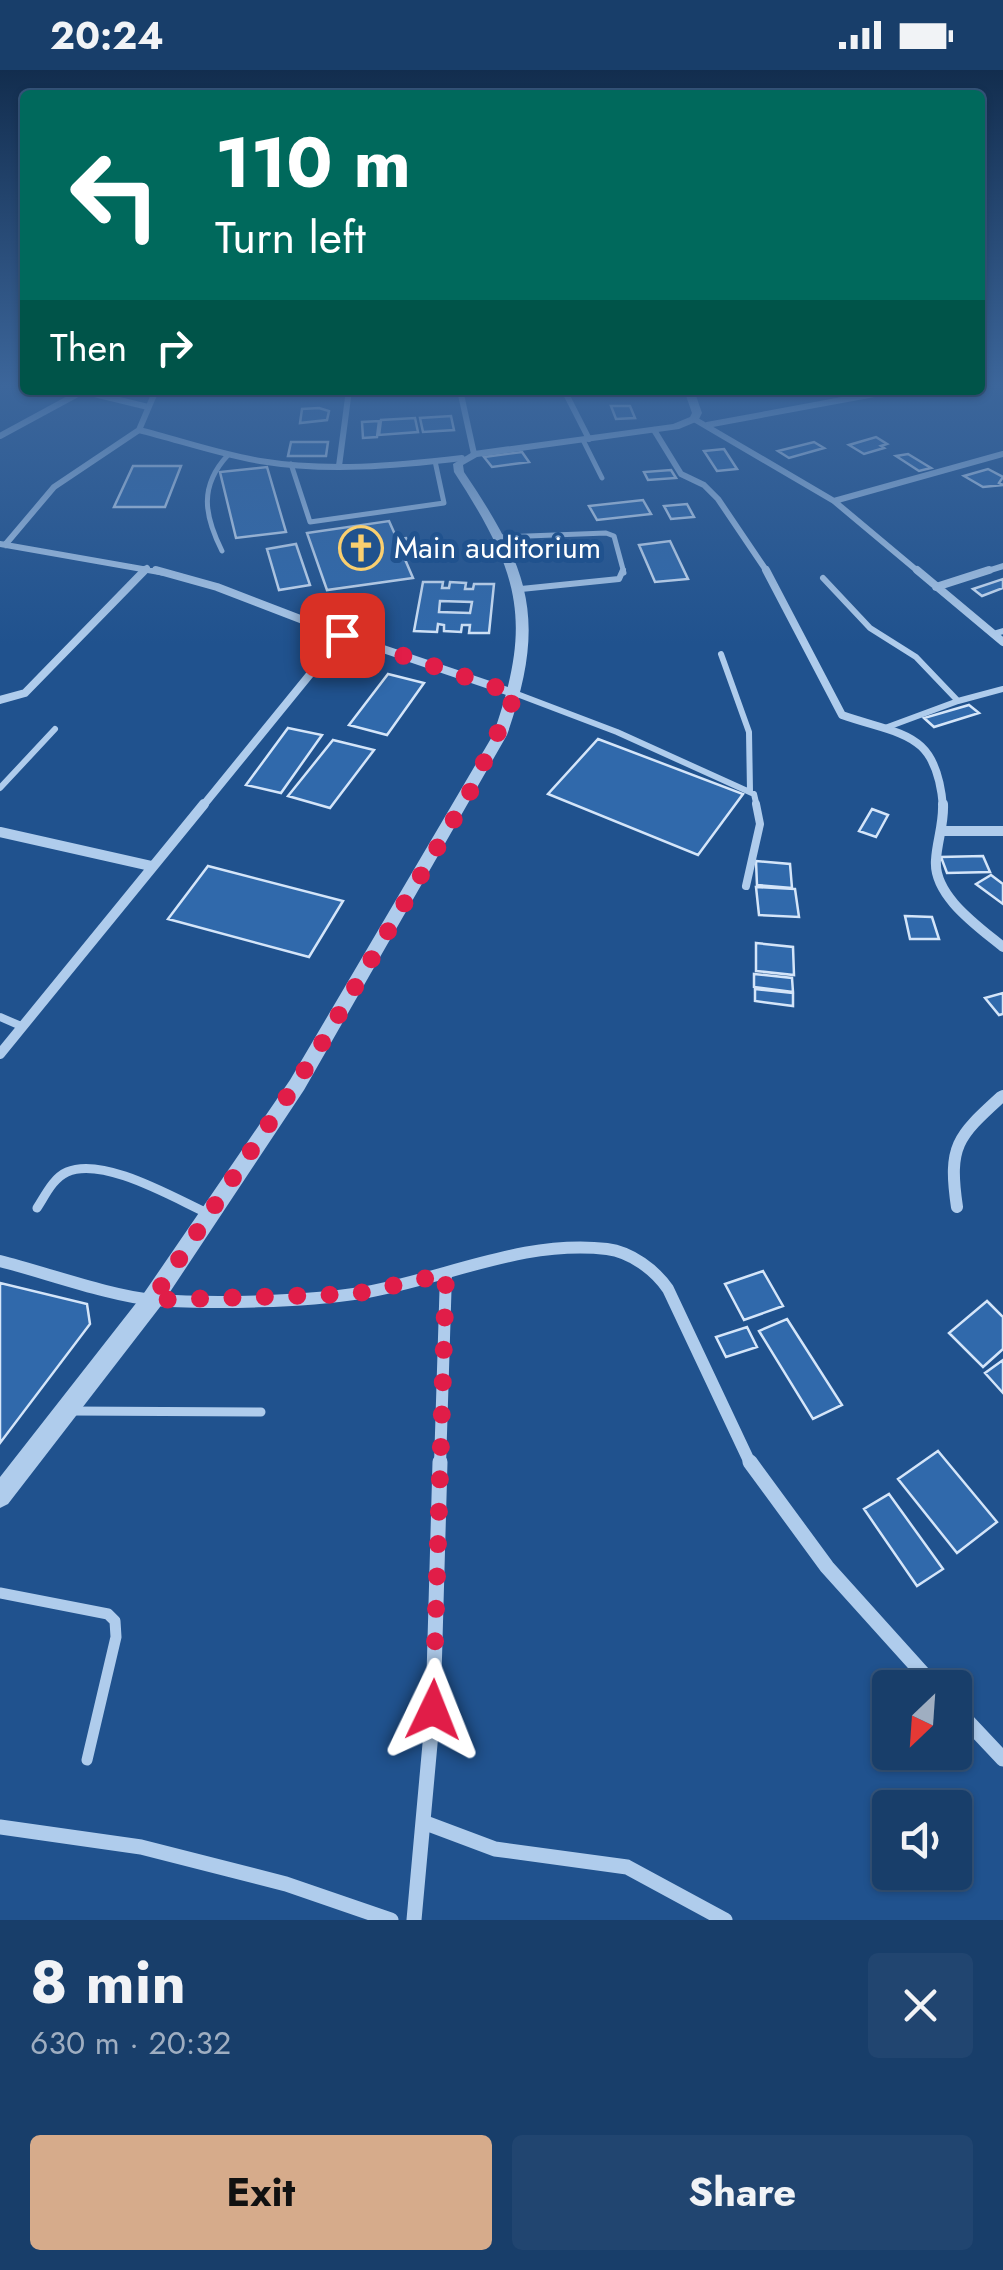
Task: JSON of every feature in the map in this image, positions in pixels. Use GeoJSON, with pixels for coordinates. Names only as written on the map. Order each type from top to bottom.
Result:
{"type":"FeatureCollection","features":[{"type":"Feature","properties":{"kind":"street"},"geometry":{"type":"LineString","coordinates":[[2,544],[54,488],[80,470]]}},
{"type":"Feature","properties":{"kind":"street"},"geometry":{"type":"LineString","coordinates":[[0,1496],[152,1300],[211,1215],[297,1084],[492,750],[516,694],[523,652],[522,589],[501,537],[460,470]]}},
{"type":"Feature","properties":{"kind":"street"},"geometry":{"type":"LineString","coordinates":[[679,470],[704,485],[718,499],[773,582],[842,714],[908,735],[925,746],[938,779],[942,831],[934,860],[940,880],[960,910],[1003,947]]}},
{"type":"Feature","properties":{"kind":"street"},"geometry":{"type":"LineString","coordinates":[[782,470],[834,501],[1003,642]]}},
{"type":"Feature","properties":{"kind":"street"},"geometry":{"type":"LineString","coordinates":[[834,501],[944,470]]}},
{"type":"Feature","properties":{"kind":"street"},"geometry":{"type":"LineString","coordinates":[[2,544],[146,568],[217,587],[342,635],[516,694]]}},
{"type":"Feature","properties":{"kind":"street"},"geometry":{"type":"LineString","coordinates":[[936,587],[1003,566]]}},
{"type":"Feature","properties":{"kind":"street"},"geometry":{"type":"LineString","coordinates":[[0,700],[25,693],[146,568]]}},
{"type":"Feature","properties":{"kind":"street"},"geometry":{"type":"LineString","coordinates":[[0,1054],[342,635]]}},
{"type":"Feature","properties":{"kind":"street"},"geometry":{"type":"LineString","coordinates":[[942,831],[1003,831]]}},
{"type":"Feature","properties":{"kind":"street"},"geometry":{"type":"LineString","coordinates":[[0,832],[151,866]]}},
{"type":"Feature","properties":{"kind":"street"},"geometry":{"type":"LineString","coordinates":[[957,1207],[950,1159],[959,1135],[1003,1094]]}},
{"type":"Feature","properties":{"kind":"street"},"geometry":{"type":"LineString","coordinates":[[0,1260],[152,1300],[355,1294],[446,1274],[486,1260],[573,1249],[610,1249],[655,1270],[668,1289],[743,1451],[766,1488],[858,1606],[919,1670]]}},
{"type":"Feature","properties":{"kind":"street"},"geometry":{"type":"LineString","coordinates":[[414,1920],[433,1710],[446,1274]]}},
{"type":"Feature","properties":{"kind":"street"},"geometry":{"type":"LineString","coordinates":[[972,1726],[1003,1759]]}},
{"type":"Feature","properties":{"kind":"street"},"geometry":{"type":"LineString","coordinates":[[422,1822],[496,1849],[627,1867],[725,1920]]}},
{"type":"Feature","properties":{"kind":"street"},"geometry":{"type":"LineString","coordinates":[[0,1827],[141,1847],[286,1884],[391,1920]]}},
{"type":"Feature","properties":{"kind":"lane"},"geometry":{"type":"LineString","coordinates":[[212,470],[206,518],[222,551]]}},
{"type":"Feature","properties":{"kind":"lane"},"geometry":{"type":"LineString","coordinates":[[294,470],[310,522],[444,503],[437,470]]}},
{"type":"Feature","properties":{"kind":"lane"},"geometry":{"type":"LineString","coordinates":[[599,470],[602,478]]}},
{"type":"Feature","properties":{"kind":"lane"},"geometry":{"type":"LineString","coordinates":[[501,537],[606,533],[614,536],[624,574],[619,578],[522,589]]}},
{"type":"Feature","properties":{"kind":"lane"},"geometry":{"type":"LineString","coordinates":[[823,578],[870,628],[916,658],[958,701]]}},
{"type":"Feature","properties":{"kind":"lane"},"geometry":{"type":"LineString","coordinates":[[993,634],[1003,631]]}},
{"type":"Feature","properties":{"kind":"lane"},"geometry":{"type":"LineString","coordinates":[[721,654],[749,732],[750,791],[760,824],[746,886]]}},
{"type":"Feature","properties":{"kind":"lane"},"geometry":{"type":"LineString","coordinates":[[885,728],[1003,689]]}},
{"type":"Feature","properties":{"kind":"lane"},"geometry":{"type":"LineString","coordinates":[[516,694],[617,732],[750,791]]}},
{"type":"Feature","properties":{"kind":"lane"},"geometry":{"type":"LineString","coordinates":[[0,788],[55,729]]}},
{"type":"Feature","properties":{"kind":"lane"},"geometry":{"type":"LineString","coordinates":[[0,1017],[21,1026]]}},
{"type":"Feature","properties":{"kind":"lane"},"geometry":{"type":"LineString","coordinates":[[36,1208],[60,1176],[89,1168],[145,1186],[211,1215]]}},
{"type":"Feature","properties":{"kind":"lane"},"geometry":{"type":"LineString","coordinates":[[67,1410],[261,1412]]}},
{"type":"Feature","properties":{"kind":"lane"},"geometry":{"type":"LineString","coordinates":[[0,1592],[108,1614],[116,1621],[116,1638],[87,1760]]}},
{"type":"Feature","properties":{"kind":"building"},"geometry":{"type":"Polygon","coordinates":[[[131,470],[179,470],[165,507],[114,507],[131,470]]]}},
{"type":"Feature","properties":{"kind":"building"},"geometry":{"type":"Polygon","coordinates":[[[268,470],[286,532],[236,538],[220,472],[268,470]]]}},
{"type":"Feature","properties":{"kind":"building"},"geometry":{"type":"Polygon","coordinates":[[[671,470],[676,478],[648,480],[644,472],[671,470]]]}},
{"type":"Feature","properties":{"kind":"building"},"geometry":{"type":"Polygon","coordinates":[[[991,470],[1003,477],[999,483],[1003,485],[983,487],[964,476],[991,470]]]}},
{"type":"Feature","properties":{"kind":"building"},"geometry":{"type":"Polygon","coordinates":[[[643,500],[651,514],[597,520],[589,506],[643,500]]]}},
{"type":"Feature","properties":{"kind":"building"},"geometry":{"type":"Polygon","coordinates":[[[687,504],[694,517],[671,519],[664,506],[687,504]]]}},
{"type":"Feature","properties":{"kind":"building","name":"Main auditorium"},"geometry":{"type":"Polygon","coordinates":[[[389,521],[397,539],[406,538],[414,556],[404,557],[413,578],[327,590],[307,533],[389,521]]]}},
{"type":"Feature","properties":{"kind":"building"},"geometry":{"type":"Polygon","coordinates":[[[670,541],[688,579],[655,582],[639,545],[670,541]]]}},
{"type":"Feature","properties":{"kind":"building"},"geometry":{"type":"Polygon","coordinates":[[[296,544],[310,585],[279,590],[267,549],[296,544]]]}},
{"type":"Feature","properties":{"kind":"building"},"geometry":{"type":"Polygon","coordinates":[[[1003,579],[1003,588],[982,596],[973,589],[1003,579]]]}},
{"type":"Feature","properties":{"kind":"building"},"geometry":{"type":"Polygon","coordinates":[[[423,582],[443,582],[442,588],[449,588],[450,582],[466,583],[465,589],[473,589],[474,584],[494,584],[489,633],[469,633],[470,625],[462,625],[461,632],[444,631],[444,625],[438,624],[437,632],[414,631],[423,582]],[[440,601],[439,612],[470,613],[472,602],[440,601]]]}},
{"type":"Feature","properties":{"kind":"building"},"geometry":{"type":"Polygon","coordinates":[[[388,674],[424,683],[387,735],[349,725],[388,674]]]}},
{"type":"Feature","properties":{"kind":"building"},"geometry":{"type":"Polygon","coordinates":[[[969,705],[979,713],[934,727],[924,718],[969,705]]]}},
{"type":"Feature","properties":{"kind":"building"},"geometry":{"type":"Polygon","coordinates":[[[288,728],[322,735],[281,793],[246,785],[288,728]]]}},
{"type":"Feature","properties":{"kind":"building"},"geometry":{"type":"Polygon","coordinates":[[[598,739],[743,794],[698,855],[548,794],[598,739]]]}},
{"type":"Feature","properties":{"kind":"building"},"geometry":{"type":"Polygon","coordinates":[[[333,740],[374,750],[330,808],[288,796],[333,740]]]}},
{"type":"Feature","properties":{"kind":"building"},"geometry":{"type":"Polygon","coordinates":[[[872,809],[888,815],[876,837],[859,831],[872,809]]]}},
{"type":"Feature","properties":{"kind":"building"},"geometry":{"type":"Polygon","coordinates":[[[983,856],[990,872],[947,873],[941,857],[983,856]]]}},
{"type":"Feature","properties":{"kind":"building"},"geometry":{"type":"Polygon","coordinates":[[[756,861],[790,864],[792,888],[757,885],[756,861]]]}},
{"type":"Feature","properties":{"kind":"building"},"geometry":{"type":"Polygon","coordinates":[[[208,866],[343,901],[309,957],[168,919],[208,866]]]}},
{"type":"Feature","properties":{"kind":"building"},"geometry":{"type":"Polygon","coordinates":[[[991,875],[1003,884],[1003,904],[976,884],[991,875]]]}},
{"type":"Feature","properties":{"kind":"building"},"geometry":{"type":"Polygon","coordinates":[[[756,887],[795,889],[799,917],[759,915],[756,887]]]}},
{"type":"Feature","properties":{"kind":"building"},"geometry":{"type":"Polygon","coordinates":[[[905,916],[932,917],[939,939],[910,939],[905,916]]]}},
{"type":"Feature","properties":{"kind":"building"},"geometry":{"type":"Polygon","coordinates":[[[756,943],[793,947],[794,975],[756,971],[756,943]]]}},
{"type":"Feature","properties":{"kind":"building"},"geometry":{"type":"Polygon","coordinates":[[[754,974],[792,978],[793,992],[754,987],[754,974]]]}},
{"type":"Feature","properties":{"kind":"building"},"geometry":{"type":"Polygon","coordinates":[[[755,989],[793,993],[793,1006],[755,1001],[755,989]]]}},
{"type":"Feature","properties":{"kind":"building"},"geometry":{"type":"Polygon","coordinates":[[[1003,993],[1003,1014],[999,1015],[985,998],[1003,993]]]}},
{"type":"Feature","properties":{"kind":"building"},"geometry":{"type":"Polygon","coordinates":[[[763,1271],[783,1306],[744,1320],[725,1284],[763,1271]]]}},
{"type":"Feature","properties":{"kind":"building"},"geometry":{"type":"Polygon","coordinates":[[[0,1283],[87,1304],[90,1324],[0,1443],[0,1283]]]}},
{"type":"Feature","properties":{"kind":"building"},"geometry":{"type":"Polygon","coordinates":[[[987,1301],[1003,1317],[1003,1349],[983,1367],[949,1333],[987,1301]]]}},
{"type":"Feature","properties":{"kind":"building"},"geometry":{"type":"Polygon","coordinates":[[[787,1319],[842,1405],[813,1419],[759,1331],[787,1319]]]}},
{"type":"Feature","properties":{"kind":"building"},"geometry":{"type":"Polygon","coordinates":[[[747,1327],[757,1347],[726,1357],[716,1337],[747,1327]]]}},
{"type":"Feature","properties":{"kind":"building"},"geometry":{"type":"Polygon","coordinates":[[[1003,1360],[1003,1393],[985,1373],[1003,1360]]]}},
{"type":"Feature","properties":{"kind":"building"},"geometry":{"type":"Polygon","coordinates":[[[938,1451],[997,1522],[957,1553],[898,1479],[938,1451]]]}},
{"type":"Feature","properties":{"kind":"building"},"geometry":{"type":"Polygon","coordinates":[[[889,1494],[943,1569],[917,1586],[864,1509],[889,1494]]]}},
{"type":"Feature","properties":{"kind":"place","name":"Main auditorium"},"geometry":{"type":"Point","coordinates":[361,548]}},
{"type":"Feature","properties":{"kind":"route"},"geometry":{"type":"LineString","coordinates":[[342,635],[516,694],[470,792],[318,1050],[152,1300],[355,1294],[446,1274],[433,1710]]}}]}
